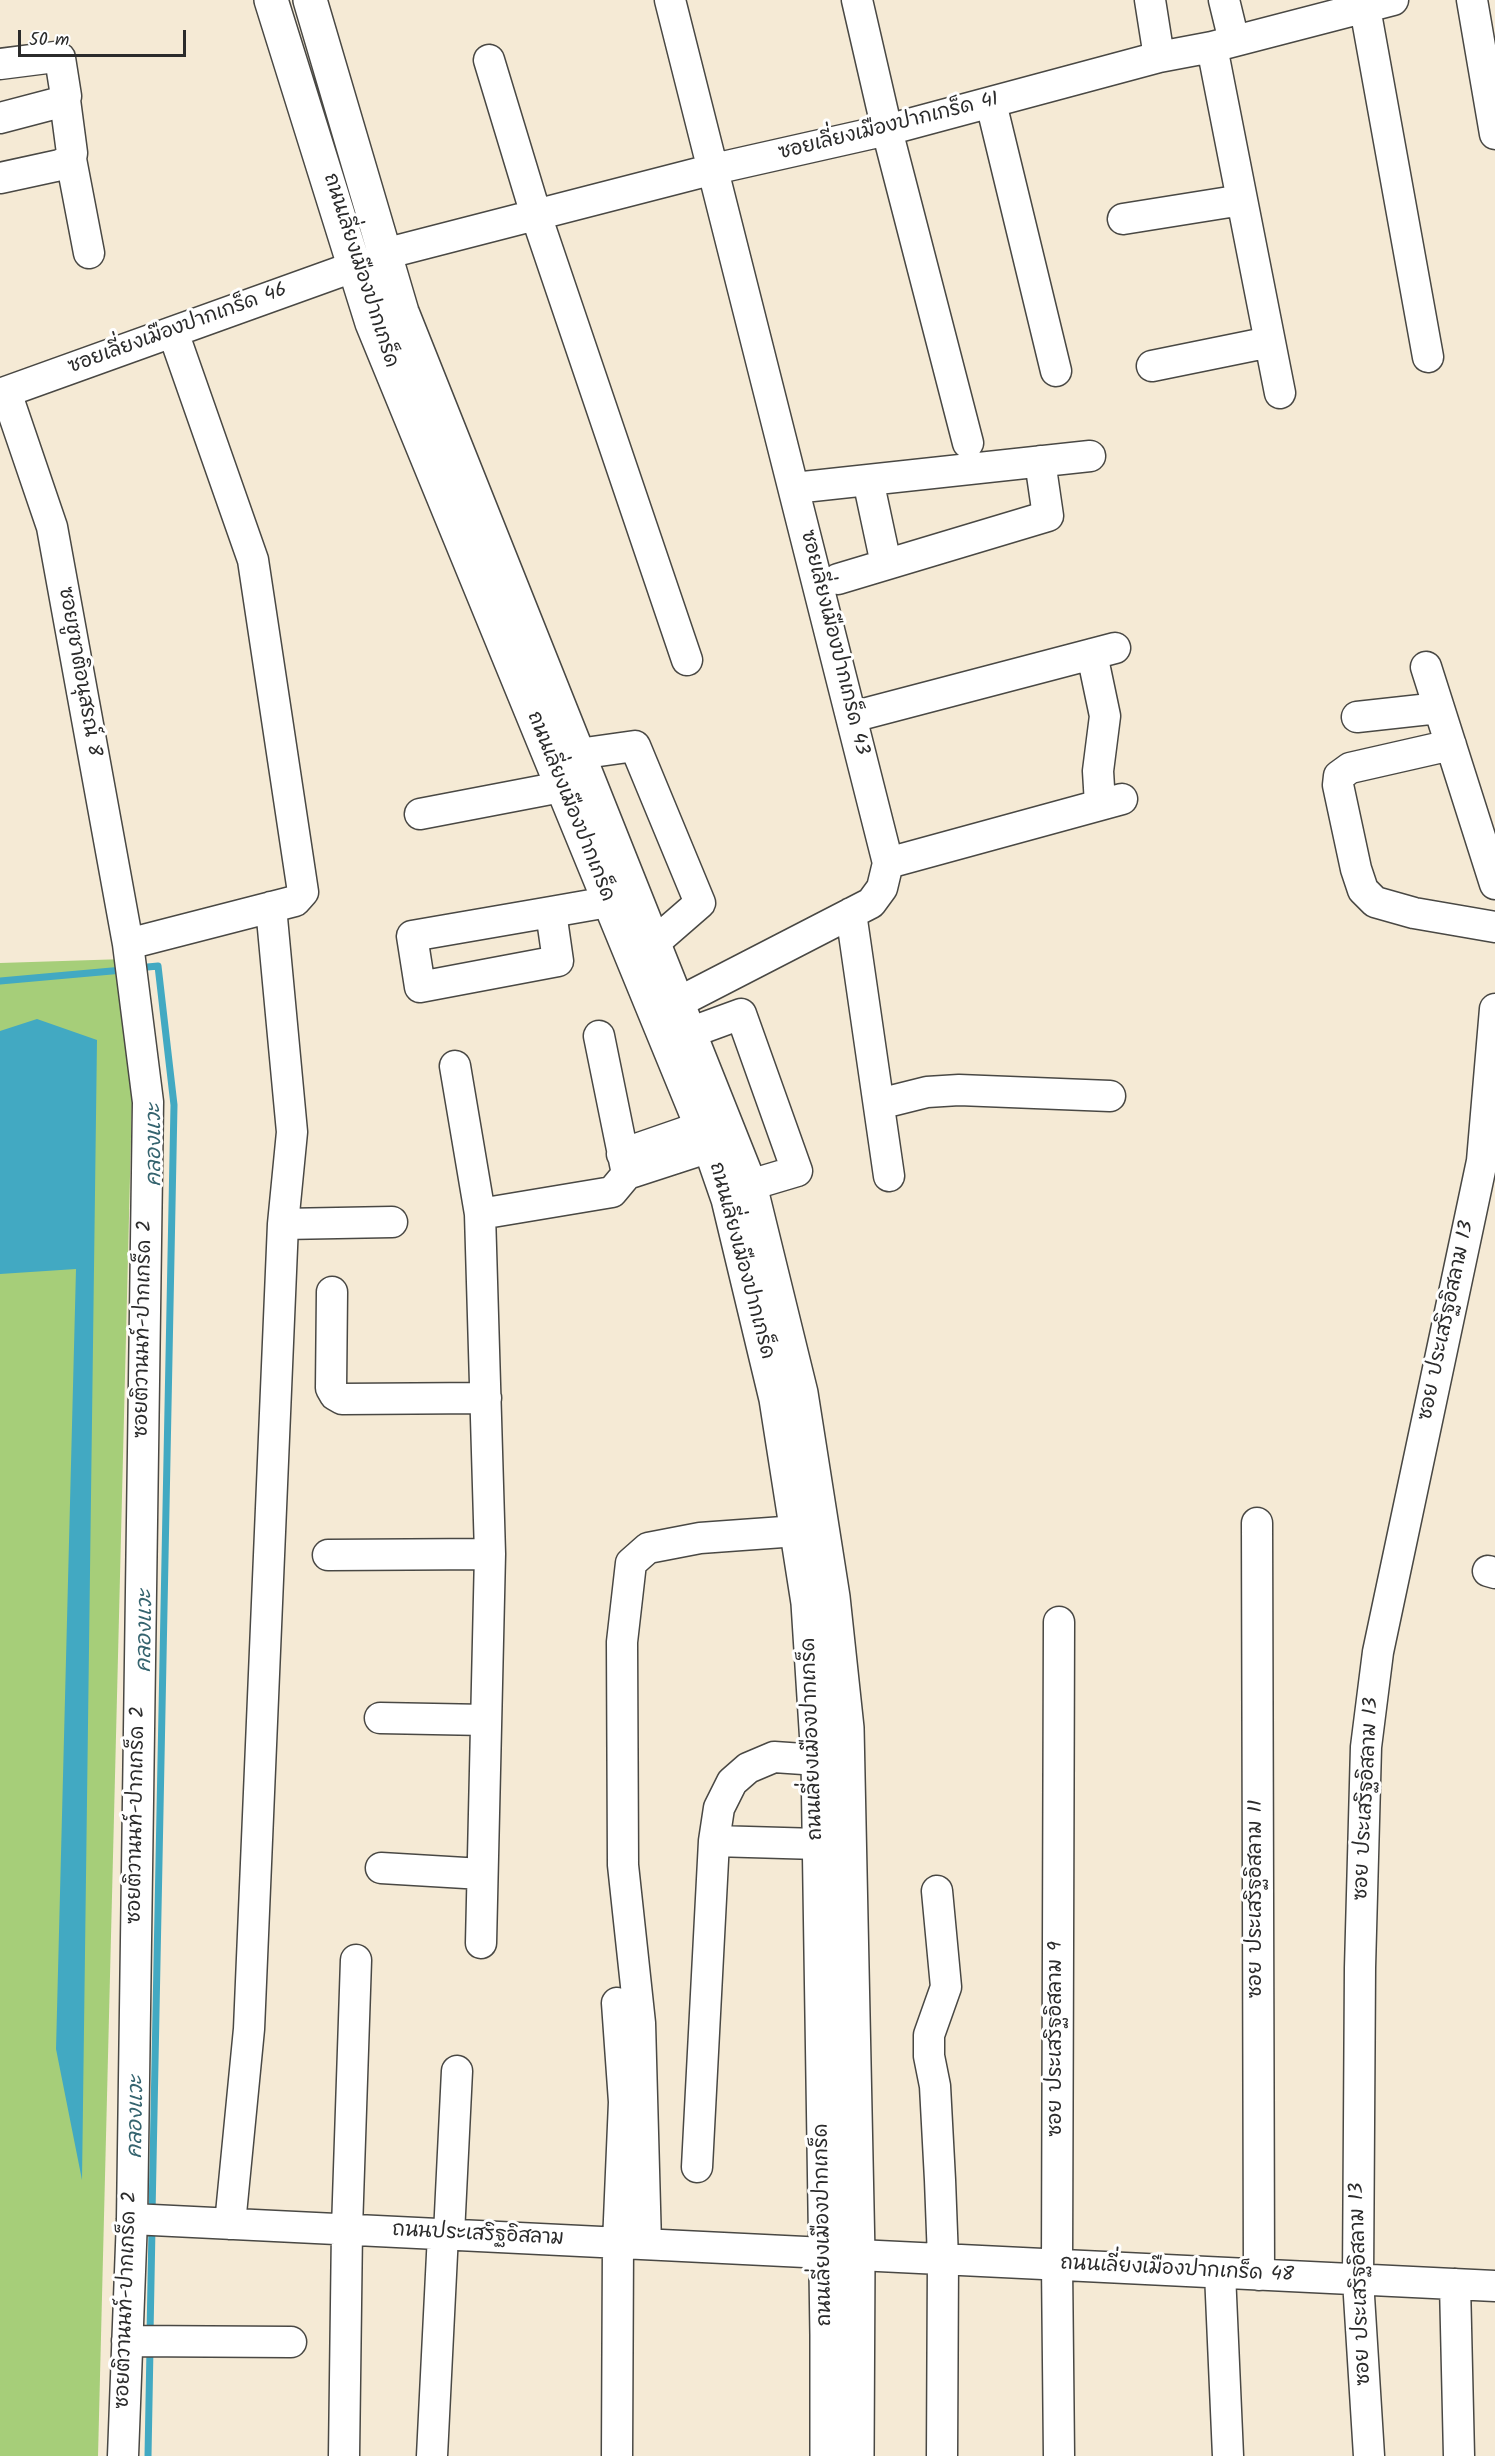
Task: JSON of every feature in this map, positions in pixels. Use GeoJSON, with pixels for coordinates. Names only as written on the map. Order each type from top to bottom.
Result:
{"type":"FeatureCollection","features":[{"type":"Feature","properties":{"kind":"main road","name":"ถนนเลี่ยงเมืองปากเกร็ด"},"geometry":{"type":"LineString","coordinates":[[272,0],[370,260],[402,312],[750,1185],[801,1393],[833,1597],[848,1763],[858,2255],[857,2456]]}},
{"type":"Feature","properties":{"kind":"main road","name":"ถนนเลี่ยงเมืองปากเกร็ด"},"geometry":{"type":"LineString","coordinates":[[310,0],[370,260],[372,323],[705,1137],[728,1199],[776,1399],[808,1603],[818,1760],[827,2456]]}},
{"type":"Feature","properties":{"kind":"main road"},"geometry":{"type":"LineString","coordinates":[[825,2253],[858,2255]]}},
{"type":"Feature","properties":{"kind":"street","name":"ซอยเลี่ยงเมืองปากเกร็ด 43"},"geometry":{"type":"LineString","coordinates":[[670,0],[888,863]]}},
{"type":"Feature","properties":{"kind":"street"},"geometry":{"type":"LineString","coordinates":[[857,0],[887,130],[968,443]]}},
{"type":"Feature","properties":{"kind":"street"},"geometry":{"type":"LineString","coordinates":[[1150,0],[1159,57]]}},
{"type":"Feature","properties":{"kind":"street"},"geometry":{"type":"LineString","coordinates":[[1224,0],[1223,44],[1242,200],[1280,393]]}},
{"type":"Feature","properties":{"kind":"street","name":"ซอยเลี่ยงเมืองปากเกร็ด 41"},"geometry":{"type":"LineString","coordinates":[[370,260],[714,169],[887,130],[1159,57],[1223,44],[1393,0]]}},
{"type":"Feature","properties":{"kind":"street"},"geometry":{"type":"LineString","coordinates":[[1472,0],[1495,134]]}},
{"type":"Feature","properties":{"kind":"street"},"geometry":{"type":"LineString","coordinates":[[1365,8],[1428,357]]}},
{"type":"Feature","properties":{"kind":"street"},"geometry":{"type":"LineString","coordinates":[[0,64],[60,58],[66,96],[71,159],[88,253]]}},
{"type":"Feature","properties":{"kind":"street"},"geometry":{"type":"LineString","coordinates":[[489,60],[537,215],[687,660]]}},
{"type":"Feature","properties":{"kind":"street"},"geometry":{"type":"LineString","coordinates":[[0,118],[65,100]]}},
{"type":"Feature","properties":{"kind":"street"},"geometry":{"type":"LineString","coordinates":[[991,103],[1056,372]]}},
{"type":"Feature","properties":{"kind":"street"},"geometry":{"type":"LineString","coordinates":[[0,178],[60,165],[71,159]]}},
{"type":"Feature","properties":{"kind":"street"},"geometry":{"type":"LineString","coordinates":[[1123,219],[1242,200]]}},
{"type":"Feature","properties":{"kind":"street","name":"ซอยเลี่ยงเมืองปากเกร็ด 46"},"geometry":{"type":"LineString","coordinates":[[3,393],[370,260]]}},
{"type":"Feature","properties":{"kind":"street"},"geometry":{"type":"LineString","coordinates":[[130,961],[271,907],[295,901],[303,891],[253,560],[173,332]]}},
{"type":"Feature","properties":{"kind":"street"},"geometry":{"type":"LineString","coordinates":[[1152,366],[1270,342]]}},
{"type":"Feature","properties":{"kind":"street","name":"ซอยชูชาติอนุสรณ์ 8"},"geometry":{"type":"LineString","coordinates":[[3,393],[52,527],[130,961]]}},
{"type":"Feature","properties":{"kind":"street"},"geometry":{"type":"LineString","coordinates":[[795,488],[1090,456]]}},
{"type":"Feature","properties":{"kind":"street"},"geometry":{"type":"LineString","coordinates":[[838,579],[1048,516],[1040,461]]}},
{"type":"Feature","properties":{"kind":"street"},"geometry":{"type":"LineString","coordinates":[[868,480],[886,564]]}},
{"type":"Feature","properties":{"kind":"street"},"geometry":{"type":"LineString","coordinates":[[678,1003],[871,903],[879,894],[888,863],[1111,802],[1098,771],[1105,716],[1103,651],[852,717]]}},
{"type":"Feature","properties":{"kind":"street"},"geometry":{"type":"LineString","coordinates":[[1426,666],[1495,881]]}},
{"type":"Feature","properties":{"kind":"street"},"geometry":{"type":"LineString","coordinates":[[1357,717],[1439,708]]}},
{"type":"Feature","properties":{"kind":"street"},"geometry":{"type":"LineString","coordinates":[[1451,745],[1350,768],[1339,776],[1338,785],[1356,869],[1363,890],[1375,902],[1414,912],[1495,927]]}},
{"type":"Feature","properties":{"kind":"street"},"geometry":{"type":"LineString","coordinates":[[578,754],[635,746],[700,903],[654,943]]}},
{"type":"Feature","properties":{"kind":"street"},"geometry":{"type":"LineString","coordinates":[[420,814],[561,787]]}},
{"type":"Feature","properties":{"kind":"street"},"geometry":{"type":"LineString","coordinates":[[550,912],[558,961],[420,987],[412,936],[550,912],[608,903]]}},
{"type":"Feature","properties":{"kind":"street"},"geometry":{"type":"LineString","coordinates":[[230,2224],[249,2030],[284,1224],[292,1132],[271,907]]}},
{"type":"Feature","properties":{"kind":"street"},"geometry":{"type":"LineString","coordinates":[[851,913],[889,1176]]}},
{"type":"Feature","properties":{"kind":"street","name":"ซอยติวานนท์-ปากเกร็ด 2"},"geometry":{"type":"LineString","coordinates":[[123,2456],[142,2341],[146,2219],[148,1102],[130,961]]}},
{"type":"Feature","properties":{"kind":"street","name":"ซอย ประเสริฐอิสลาม 13"},"geometry":{"type":"LineString","coordinates":[[1369,2456],[1358,2280],[1360,1968],[1366,1747],[1378,1652],[1482,1161],[1495,1009]]}},
{"type":"Feature","properties":{"kind":"street"},"geometry":{"type":"LineString","coordinates":[[689,1032],[741,1014],[797,1171],[750,1185]]}},
{"type":"Feature","properties":{"kind":"street"},"geometry":{"type":"LineString","coordinates":[[480,1214],[612,1192],[625,1164],[599,1036]]}},
{"type":"Feature","properties":{"kind":"street"},"geometry":{"type":"LineString","coordinates":[[455,1066],[480,1214],[486,1398],[490,1554],[481,1943]]}},
{"type":"Feature","properties":{"kind":"street"},"geometry":{"type":"LineString","coordinates":[[879,1104],[927,1092],[959,1090],[1110,1096]]}},
{"type":"Feature","properties":{"kind":"street"},"geometry":{"type":"LineString","coordinates":[[625,1164],[705,1137]]}},
{"type":"Feature","properties":{"kind":"street"},"geometry":{"type":"LineString","coordinates":[[284,1224],[393,1222]]}},
{"type":"Feature","properties":{"kind":"street"},"geometry":{"type":"LineString","coordinates":[[332,1292],[331,1388],[335,1395],[342,1399],[486,1398]]}},
{"type":"Feature","properties":{"kind":"street","name":"ซอย ประเสริฐอิสลาม 11"},"geometry":{"type":"LineString","coordinates":[[1257,1523],[1259,2275]]}},
{"type":"Feature","properties":{"kind":"street"},"geometry":{"type":"LineString","coordinates":[[616,2456],[632,2243],[639,2023],[623,1865],[622,1642],[631,1563],[648,1548],[700,1538],[797,1531]]}},
{"type":"Feature","properties":{"kind":"street"},"geometry":{"type":"LineString","coordinates":[[328,1555],[490,1554]]}},
{"type":"Feature","properties":{"kind":"street","name":"ซอย ประเสริฐอิสลาม 9"},"geometry":{"type":"LineString","coordinates":[[1059,1622],[1057,2265],[1059,2456]]}},
{"type":"Feature","properties":{"kind":"street"},"geometry":{"type":"LineString","coordinates":[[380,1718],[486,1720]]}},
{"type":"Feature","properties":{"kind":"street"},"geometry":{"type":"LineString","coordinates":[[697,2167],[714,1841],[719,1808],[732,1782],[748,1768],[774,1757],[818,1760]]}},
{"type":"Feature","properties":{"kind":"street"},"geometry":{"type":"LineString","coordinates":[[714,1841],[818,1844]]}},
{"type":"Feature","properties":{"kind":"street"},"geometry":{"type":"LineString","coordinates":[[381,1868],[482,1874]]}},
{"type":"Feature","properties":{"kind":"street"},"geometry":{"type":"LineString","coordinates":[[937,1892],[946,1986],[929,2035],[935,2086],[943,2259],[942,2456]]}},
{"type":"Feature","properties":{"kind":"street"},"geometry":{"type":"LineString","coordinates":[[344,2456],[347,2229],[356,1960]]}},
{"type":"Feature","properties":{"kind":"street"},"geometry":{"type":"LineString","coordinates":[[617,2003],[632,2243]]}},
{"type":"Feature","properties":{"kind":"street"},"geometry":{"type":"LineString","coordinates":[[432,2456],[457,2071]]}},
{"type":"Feature","properties":{"kind":"street","name":"ถนนประเสริฐอิสลาม"},"geometry":{"type":"LineString","coordinates":[[146,2219],[825,2253]]}},
{"type":"Feature","properties":{"kind":"street","name":"ถนนเลี่ยงเมืองปากเกร็ด 48"},"geometry":{"type":"LineString","coordinates":[[858,2255],[1495,2286]]}},
{"type":"Feature","properties":{"kind":"street"},"geometry":{"type":"LineString","coordinates":[[1220,2273],[1228,2456]]}},
{"type":"Feature","properties":{"kind":"street"},"geometry":{"type":"LineString","coordinates":[[1455,2284],[1459,2456]]}},
{"type":"Feature","properties":{"kind":"street"},"geometry":{"type":"LineString","coordinates":[[142,2341],[291,2342]]}},
{"type":"Feature","properties":{"kind":"green space"},"geometry":{"type":"Polygon","coordinates":[[[125,959],[133,1056],[98,2456],[0,2456],[0,963],[125,959]]]}},
{"type":"Feature","properties":{"kind":"water"},"geometry":{"type":"Polygon","coordinates":[[[37,1019],[97,1040],[82,2180],[56,2049],[76,1269],[0,1274],[0,1031],[37,1019]]]}},
{"type":"Feature","properties":{"kind":"waterway","name":"คลองแวะ"},"geometry":{"type":"LineString","coordinates":[[137,968],[158,966],[174,1105],[152,2214]]}},
{"type":"Feature","properties":{"kind":"waterway","name":"คลองแวะ"},"geometry":{"type":"LineString","coordinates":[[0,981],[123,970]]}},
{"type":"Feature","properties":{"kind":"waterway","name":"คลองแวะ"},"geometry":{"type":"LineString","coordinates":[[150,2334],[152,2228]]}},
{"type":"Feature","properties":{"kind":"waterway","name":"คลองแวะ"},"geometry":{"type":"LineString","coordinates":[[148,2456],[150,2348]]}}]}
